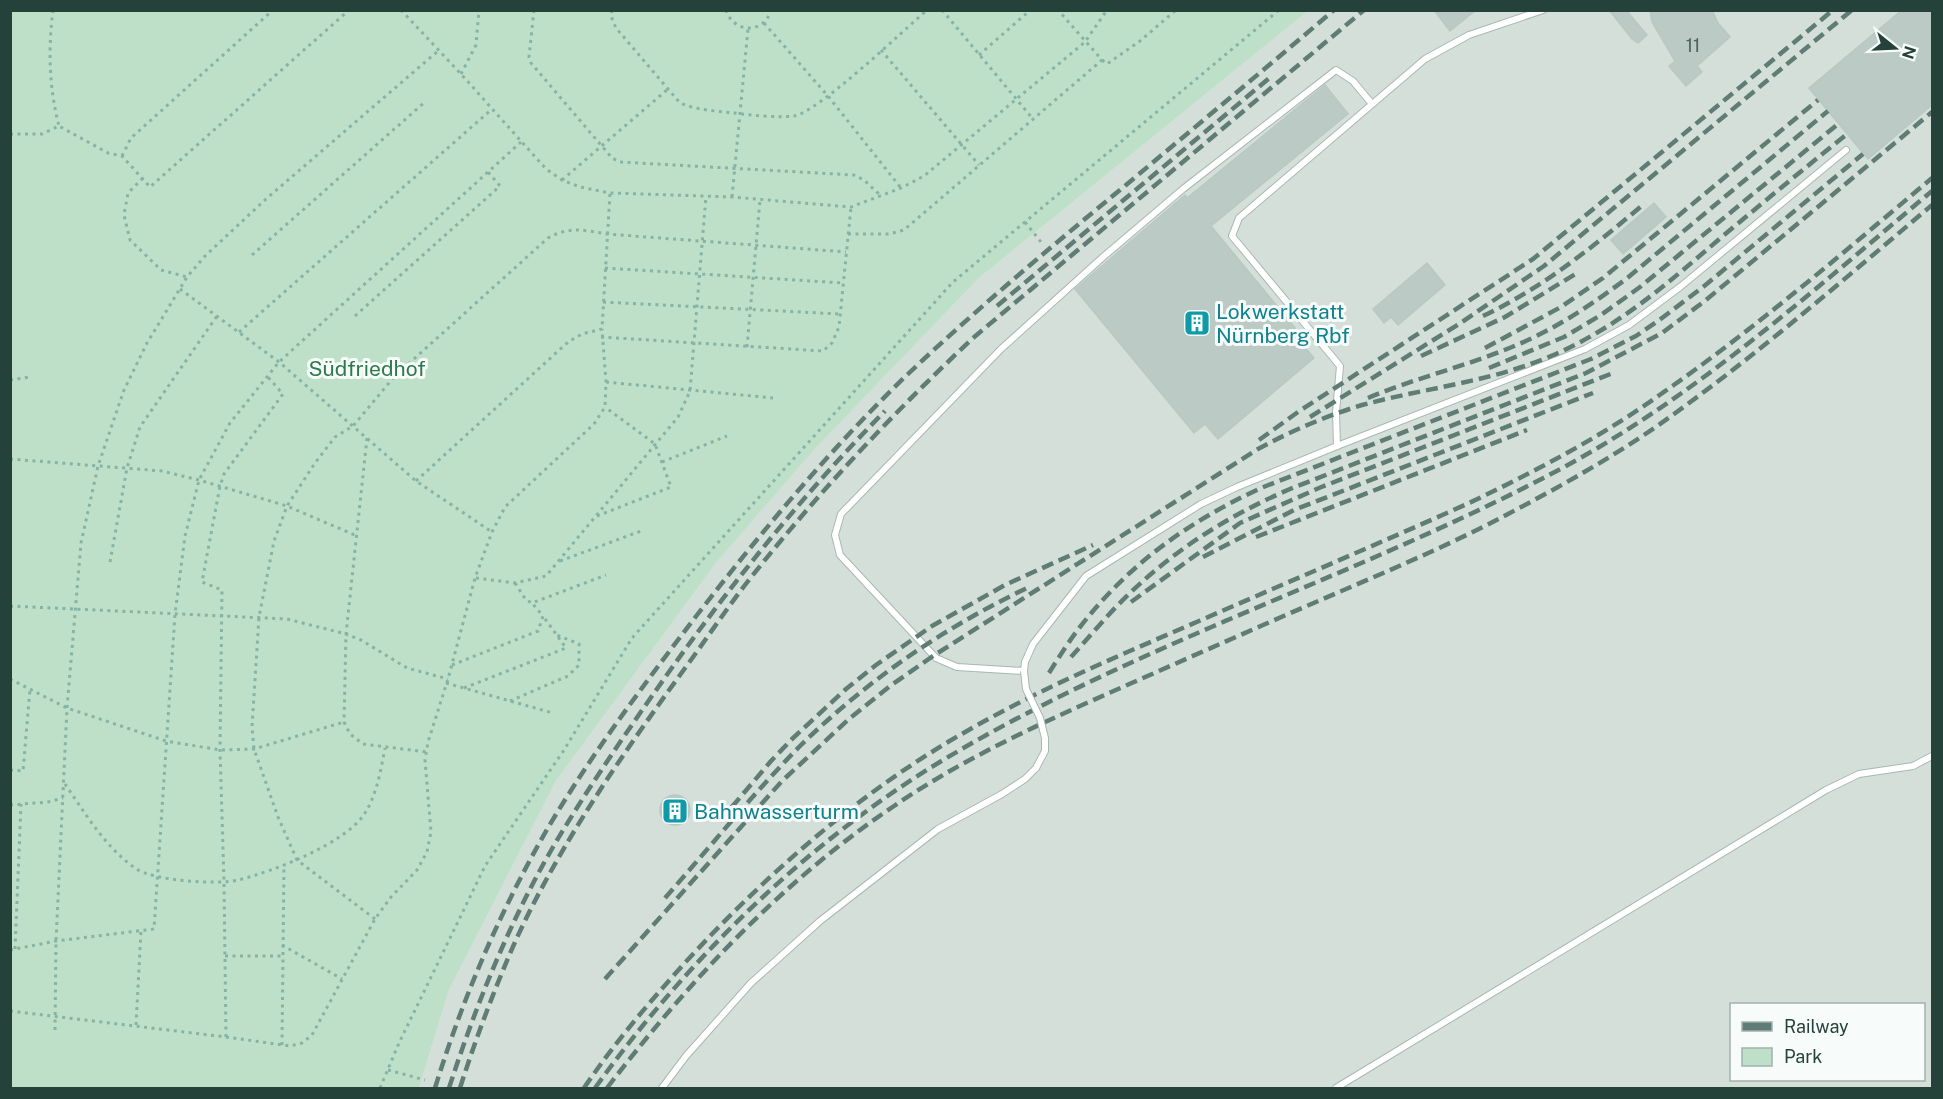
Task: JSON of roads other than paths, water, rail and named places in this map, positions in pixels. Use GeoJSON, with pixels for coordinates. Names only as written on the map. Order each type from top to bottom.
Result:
{"type":"FeatureCollection","features":[{"type":"Feature","properties":{"kind":"lane"},"geometry":{"type":"LineString","coordinates":[[1337,446],[1336,412],[1340,366],[1232,236],[1239,218],[1425,59],[1488,27],[1542,10]]}},
{"type":"Feature","properties":{"kind":"lane"},"geometry":{"type":"LineString","coordinates":[[1024,671],[957,666],[936,658],[840,555],[835,535],[841,514],[1000,349],[1183,189],[1336,70],[1353,81],[1372,104]]}},
{"type":"Feature","properties":{"kind":"lane"},"geometry":{"type":"LineString","coordinates":[[662,1089],[686,1056],[750,983],[820,921],[938,829],[1002,794],[1025,779],[1036,768],[1044,751],[1045,738],[1040,718],[1026,689],[1025,662],[1033,644],[1086,576],[1201,504],[1337,446],[1585,349],[1629,325],[1680,288],[1846,150]]}},
{"type":"Feature","properties":{"kind":"lane"},"geometry":{"type":"LineString","coordinates":[[1336,1089],[1826,790],[1859,774],[1913,766],[1932,756]]}},
{"type":"Feature","properties":{"kind":"railway"},"geometry":{"type":"LineString","coordinates":[[435,1088],[484,954],[531,857],[549,826],[583,771],[639,692],[747,552],[852,430],[935,348],[1043,254],[1334,10]]}},
{"type":"Feature","properties":{"kind":"railway"},"geometry":{"type":"LineString","coordinates":[[460,1088],[472,1051],[515,942],[552,869],[594,799],[640,731],[771,552],[883,427],[973,338],[1364,10]]}},
{"type":"Feature","properties":{"kind":"railway"},"geometry":{"type":"LineString","coordinates":[[1259,440],[1298,412],[1533,259],[1833,10]]}},
{"type":"Feature","properties":{"kind":"railway"},"geometry":{"type":"LineString","coordinates":[[1310,417],[1459,324],[1544,266],[1852,10]]}},
{"type":"Feature","properties":{"kind":"railway"},"geometry":{"type":"LineString","coordinates":[[997,306],[1273,75]]}},
{"type":"Feature","properties":{"kind":"railway"},"geometry":{"type":"LineString","coordinates":[[1485,348],[1561,307],[1603,278],[1818,100]]}},
{"type":"Feature","properties":{"kind":"railway"},"geometry":{"type":"LineString","coordinates":[[1368,398],[1508,348],[1541,334],[1579,312],[1626,279],[1828,111]]}},
{"type":"Feature","properties":{"kind":"railway"},"geometry":{"type":"LineString","coordinates":[[1071,657],[1115,608],[1166,561],[1225,521],[1290,489],[1586,373],[1662,333],[1706,300],[1932,112]]}},
{"type":"Feature","properties":{"kind":"railway"},"geometry":{"type":"LineString","coordinates":[[1489,368],[1564,337],[1601,315],[1640,287],[1838,124]]}},
{"type":"Feature","properties":{"kind":"railway"},"geometry":{"type":"LineString","coordinates":[[605,979],[782,781],[849,719],[890,686],[933,656],[1258,449],[1283,436],[1362,405],[1528,365],[1599,332],[1663,287],[1847,134]]}},
{"type":"Feature","properties":{"kind":"railway"},"geometry":{"type":"LineString","coordinates":[[1049,673],[1076,632],[1099,604],[1140,564],[1185,530],[1261,488],[1591,359],[1636,336],[1703,287],[1863,154]]}},
{"type":"Feature","properties":{"kind":"railway"},"geometry":{"type":"LineString","coordinates":[[584,1088],[643,1010],[714,932],[819,834],[894,777],[974,727],[1057,684],[1467,504],[1591,439],[1638,410],[1731,343],[1932,178]]}},
{"type":"Feature","properties":{"kind":"railway"},"geometry":{"type":"LineString","coordinates":[[595,1088],[630,1042],[706,953],[790,872],[882,800],[930,768],[1007,724],[1085,684],[1165,647],[1408,543],[1566,466],[1664,406],[1756,338],[1932,191]]}},
{"type":"Feature","properties":{"kind":"railway"},"geometry":{"type":"LineString","coordinates":[[1483,316],[1548,279],[1645,203]]}},
{"type":"Feature","properties":{"kind":"railway"},"geometry":{"type":"LineString","coordinates":[[607,1088],[638,1048],[704,972],[775,900],[853,836],[919,789],[1026,731],[1435,550],[1572,479],[1674,414],[1740,364],[1932,205]]}},
{"type":"Feature","properties":{"kind":"railway"},"geometry":{"type":"LineString","coordinates":[[1421,356],[1505,317],[1577,273]]}},
{"type":"Feature","properties":{"kind":"railway"},"geometry":{"type":"LineString","coordinates":[[1131,602],[1240,523],[1319,488],[1613,373]]}},
{"type":"Feature","properties":{"kind":"railway"},"geometry":{"type":"LineString","coordinates":[[1203,557],[1294,510],[1593,393]]}},
{"type":"Feature","properties":{"kind":"railway"},"geometry":{"type":"LineString","coordinates":[[449,1088],[470,1026],[508,935],[537,876],[581,802],[671,669],[746,568],[827,472],[885,411]]}},
{"type":"Feature","properties":{"kind":"railway"},"geometry":{"type":"LineString","coordinates":[[1256,537],[1527,430]]}},
{"type":"Feature","properties":{"kind":"railway"},"geometry":{"type":"LineString","coordinates":[[720,821],[792,739],[846,689],[876,665],[932,626],[1005,585],[1093,545]]}},
{"type":"Feature","properties":{"kind":"railway"},"geometry":{"type":"LineString","coordinates":[[665,898],[748,802],[824,723],[906,658],[965,621],[1027,588]]}},
{"type":"Feature","properties":{"kind":"place","name":"Lokwerkstatt Nürnberg Rbf"},"geometry":{"type":"Point","coordinates":[1197,323]}},
{"type":"Feature","properties":{"kind":"place","name":"Bahnwasserturm"},"geometry":{"type":"Point","coordinates":[675,811]}},
{"type":"Feature","properties":{"kind":"park label","name":"Südfriedhof"},"geometry":{"type":"Point","coordinates":[367,368]}}]}
